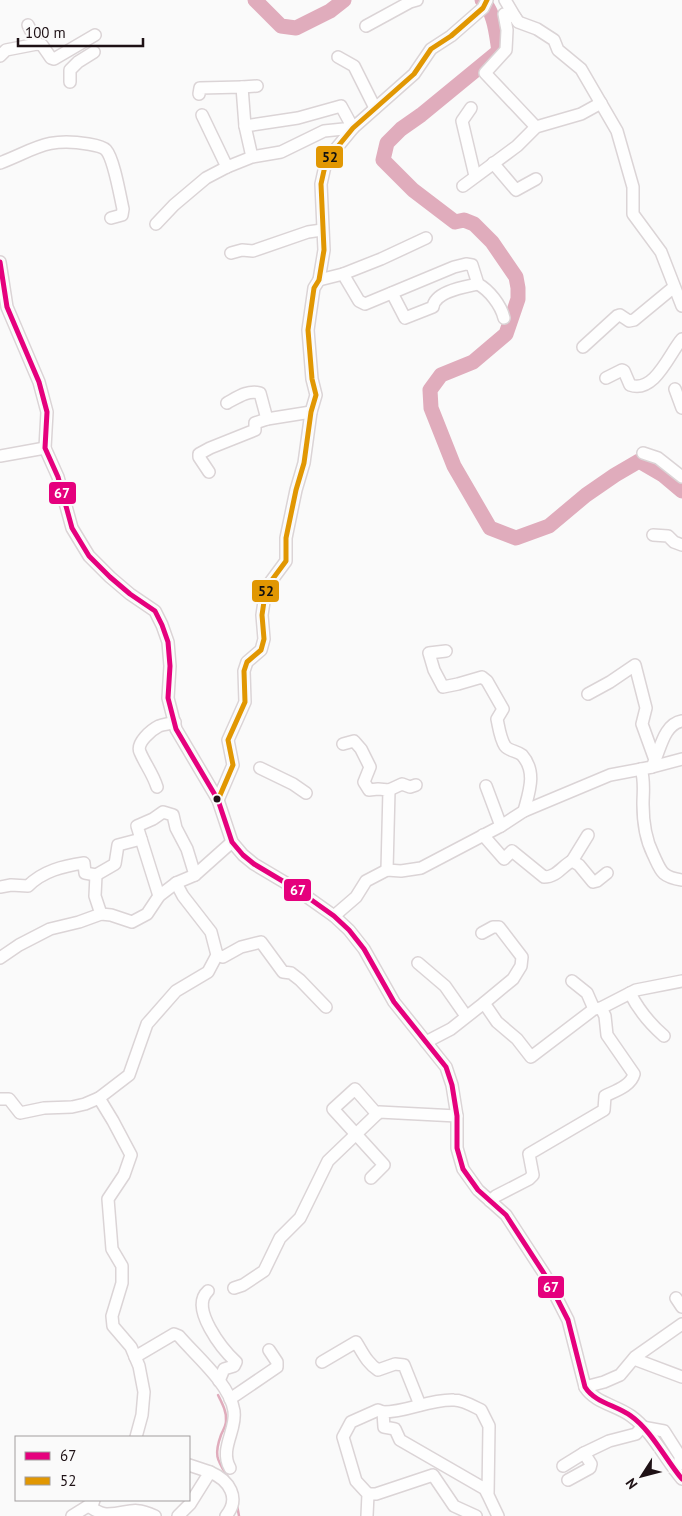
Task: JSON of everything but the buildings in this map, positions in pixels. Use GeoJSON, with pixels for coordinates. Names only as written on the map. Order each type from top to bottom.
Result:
{"type":"FeatureCollection","features":[{"type":"Feature","properties":{"kind":"street"},"geometry":{"type":"LineString","coordinates":[[366,26],[416,0]]}},
{"type":"Feature","properties":{"kind":"street"},"geometry":{"type":"LineString","coordinates":[[505,0],[518,22]]}},
{"type":"Feature","properties":{"kind":"street"},"geometry":{"type":"LineString","coordinates":[[218,800],[233,765],[228,740],[245,702],[244,671],[247,662],[261,650],[264,639],[262,615],[266,588],[286,561],[286,538],[304,462],[311,412],[316,395],[312,379],[308,330],[314,288],[320,280],[324,250],[321,184],[325,166],[330,156],[353,128],[414,74],[431,49],[451,36],[481,3]]}},
{"type":"Feature","properties":{"kind":"street"},"geometry":{"type":"LineString","coordinates":[[536,127],[485,73],[506,50],[507,30],[504,14],[515,17],[518,22],[537,29],[554,40],[558,50],[581,68],[620,137],[633,187],[633,214],[661,252],[682,306]]}},
{"type":"Feature","properties":{"kind":"street"},"geometry":{"type":"LineString","coordinates":[[28,25],[37,44]]}},
{"type":"Feature","properties":{"kind":"street"},"geometry":{"type":"LineString","coordinates":[[0,56],[6,50],[37,44],[42,45],[51,58],[54,59],[95,35]]}},
{"type":"Feature","properties":{"kind":"street"},"geometry":{"type":"LineString","coordinates":[[72,48],[78,62]]}},
{"type":"Feature","properties":{"kind":"street"},"geometry":{"type":"LineString","coordinates":[[70,82],[70,70],[78,62],[94,52]]}},
{"type":"Feature","properties":{"kind":"street"},"geometry":{"type":"LineString","coordinates":[[338,57],[354,66],[374,108]]}},
{"type":"Feature","properties":{"kind":"street"},"geometry":{"type":"LineString","coordinates":[[199,94],[200,88],[257,86]]}},
{"type":"Feature","properties":{"kind":"street"},"geometry":{"type":"LineString","coordinates":[[242,87],[245,126],[252,157]]}},
{"type":"Feature","properties":{"kind":"street"},"geometry":{"type":"LineString","coordinates":[[463,186],[517,146],[536,127],[581,114],[601,103]]}},
{"type":"Feature","properties":{"kind":"street"},"geometry":{"type":"LineString","coordinates":[[245,126],[298,118],[341,106],[353,128]]}},
{"type":"Feature","properties":{"kind":"street"},"geometry":{"type":"LineString","coordinates":[[471,108],[462,121],[475,176]]}},
{"type":"Feature","properties":{"kind":"street"},"geometry":{"type":"LineString","coordinates":[[202,116],[227,167]]}},
{"type":"Feature","properties":{"kind":"street"},"geometry":{"type":"LineString","coordinates":[[156,224],[174,205],[200,183],[227,167],[252,157],[281,152],[324,131],[353,128]]}},
{"type":"Feature","properties":{"kind":"street"},"geometry":{"type":"LineString","coordinates":[[0,163],[35,147],[55,142],[74,142],[105,149],[112,162],[123,209],[122,215],[111,218]]}},
{"type":"Feature","properties":{"kind":"street"},"geometry":{"type":"LineString","coordinates":[[493,163],[516,190],[536,179]]}},
{"type":"Feature","properties":{"kind":"street"},"geometry":{"type":"LineString","coordinates":[[232,253],[242,250],[253,251],[308,232],[322,230]]}},
{"type":"Feature","properties":{"kind":"street"},"geometry":{"type":"LineString","coordinates":[[320,280],[342,274],[426,238]]}},
{"type":"Feature","properties":{"kind":"street"},"geometry":{"type":"LineString","coordinates":[[0,262],[7,307],[39,382],[47,412],[45,448],[58,477],[72,528],[89,556],[130,594],[155,611],[168,642],[170,666],[168,698],[174,722],[218,800],[232,842],[254,864],[296,889],[334,916],[358,940],[394,1002],[446,1066],[452,1085],[457,1116],[457,1148],[464,1169],[473,1184],[506,1214],[544,1276],[568,1320],[585,1387],[589,1394],[630,1415],[642,1426],[682,1479]]}},
{"type":"Feature","properties":{"kind":"street"},"geometry":{"type":"LineString","coordinates":[[342,274],[359,301],[365,304],[454,267],[466,264],[472,265],[478,284],[483,287],[502,310],[504,318]]}},
{"type":"Feature","properties":{"kind":"street"},"geometry":{"type":"LineString","coordinates":[[392,293],[406,318],[433,307],[434,301],[438,297],[478,284]]}},
{"type":"Feature","properties":{"kind":"street"},"geometry":{"type":"LineString","coordinates":[[583,347],[617,316],[620,315],[629,321],[634,320],[674,287]]}},
{"type":"Feature","properties":{"kind":"street"},"geometry":{"type":"LineString","coordinates":[[606,378],[622,370],[630,385],[635,387],[643,384],[660,372],[672,356],[674,348],[682,339]]}},
{"type":"Feature","properties":{"kind":"street"},"geometry":{"type":"LineString","coordinates":[[675,389],[682,408]]}},
{"type":"Feature","properties":{"kind":"street"},"geometry":{"type":"LineString","coordinates":[[227,403],[242,394],[250,392],[260,393],[267,419]]}},
{"type":"Feature","properties":{"kind":"street"},"geometry":{"type":"LineString","coordinates":[[210,472],[199,456],[210,448],[254,430],[255,423],[267,419],[311,412]]}},
{"type":"Feature","properties":{"kind":"street"},"geometry":{"type":"LineString","coordinates":[[0,456],[45,448]]}},
{"type":"Feature","properties":{"kind":"street"},"geometry":{"type":"LineString","coordinates":[[643,453],[658,458],[682,477]]}},
{"type":"Feature","properties":{"kind":"street"},"geometry":{"type":"LineString","coordinates":[[652,536],[668,536],[682,545]]}},
{"type":"Feature","properties":{"kind":"street"},"geometry":{"type":"LineString","coordinates":[[446,652],[429,653],[434,670],[443,686],[482,677],[503,709],[497,720],[501,738],[506,748],[521,754],[530,768],[531,783],[524,811]]}},
{"type":"Feature","properties":{"kind":"street"},"geometry":{"type":"LineString","coordinates":[[588,694],[635,665],[646,708],[642,724],[649,765]]}},
{"type":"Feature","properties":{"kind":"street"},"geometry":{"type":"LineString","coordinates":[[682,721],[667,729],[649,765],[643,803],[645,836],[662,873],[666,876],[682,880]]}},
{"type":"Feature","properties":{"kind":"street"},"geometry":{"type":"LineString","coordinates":[[158,787],[139,751],[139,745],[147,735],[160,726],[174,722]]}},
{"type":"Feature","properties":{"kind":"street"},"geometry":{"type":"LineString","coordinates":[[343,744],[354,741],[361,749],[370,767],[364,782],[369,790],[389,790],[402,784],[410,787],[416,785]]}},
{"type":"Feature","properties":{"kind":"street"},"geometry":{"type":"LineString","coordinates":[[334,916],[356,897],[366,881],[387,870],[401,871],[421,868],[483,836],[524,811],[610,775],[682,759]]}},
{"type":"Feature","properties":{"kind":"street"},"geometry":{"type":"LineString","coordinates":[[260,768],[293,784],[306,793]]}},
{"type":"Feature","properties":{"kind":"street"},"geometry":{"type":"LineString","coordinates":[[486,786],[501,826]]}},
{"type":"Feature","properties":{"kind":"street"},"geometry":{"type":"LineString","coordinates":[[387,870],[389,790]]}},
{"type":"Feature","properties":{"kind":"street"},"geometry":{"type":"LineString","coordinates":[[159,896],[137,826],[163,812],[173,815],[176,828],[187,849],[195,875]]}},
{"type":"Feature","properties":{"kind":"street"},"geometry":{"type":"LineString","coordinates":[[483,836],[504,859],[512,852],[544,877],[550,877],[560,872],[572,860],[588,835]]}},
{"type":"Feature","properties":{"kind":"street"},"geometry":{"type":"LineString","coordinates":[[0,887],[11,885],[28,886],[36,878],[55,870],[84,863],[85,872],[96,875],[115,864],[118,845],[141,839]]}},
{"type":"Feature","properties":{"kind":"street"},"geometry":{"type":"LineString","coordinates":[[0,958],[19,944],[50,929],[101,914],[111,914],[132,922],[147,914],[159,896],[176,883],[195,875],[232,842]]}},
{"type":"Feature","properties":{"kind":"street"},"geometry":{"type":"LineString","coordinates":[[572,860],[579,865],[593,882],[607,873]]}},
{"type":"Feature","properties":{"kind":"street"},"geometry":{"type":"LineString","coordinates":[[96,875],[95,896],[101,914]]}},
{"type":"Feature","properties":{"kind":"street"},"geometry":{"type":"LineString","coordinates":[[0,1099],[9,1099],[20,1113],[44,1108],[72,1107],[99,1098],[129,1075],[147,1024],[176,991],[208,972],[217,955],[211,932],[183,896],[176,883]]}},
{"type":"Feature","properties":{"kind":"street"},"geometry":{"type":"LineString","coordinates":[[426,1042],[451,1029],[484,1004],[513,978],[521,966],[522,957],[499,927],[493,927],[482,932]]}},
{"type":"Feature","properties":{"kind":"street"},"geometry":{"type":"LineString","coordinates":[[217,955],[224,957],[241,946],[261,942],[283,972],[291,973],[300,980],[326,1007]]}},
{"type":"Feature","properties":{"kind":"street"},"geometry":{"type":"LineString","coordinates":[[418,964],[445,986],[466,1016]]}},
{"type":"Feature","properties":{"kind":"street"},"geometry":{"type":"LineString","coordinates":[[490,1201],[533,1175],[529,1154],[604,1110],[605,1096],[632,1080],[634,1074],[607,1035],[605,1016],[587,993],[572,981]]}},
{"type":"Feature","properties":{"kind":"street"},"geometry":{"type":"LineString","coordinates":[[484,1004],[497,1022],[517,1039],[531,1057],[598,1008],[636,990],[682,981]]}},
{"type":"Feature","properties":{"kind":"street"},"geometry":{"type":"LineString","coordinates":[[630,993],[637,1008],[648,1022],[664,1036]]}},
{"type":"Feature","properties":{"kind":"street"},"geometry":{"type":"LineString","coordinates":[[371,1178],[384,1165],[333,1109],[355,1089],[377,1114]]}},
{"type":"Feature","properties":{"kind":"street"},"geometry":{"type":"LineString","coordinates":[[99,1098],[130,1155],[124,1175],[108,1199],[112,1249],[122,1266],[122,1283],[112,1316],[113,1326],[131,1347],[136,1357],[144,1392],[142,1415],[136,1436]]}},
{"type":"Feature","properties":{"kind":"street"},"geometry":{"type":"LineString","coordinates":[[234,1288],[242,1285],[264,1270],[280,1238],[300,1218],[328,1161],[379,1112],[457,1116]]}},
{"type":"Feature","properties":{"kind":"street"},"geometry":{"type":"LineString","coordinates":[[208,1291],[205,1294],[203,1304],[204,1319],[218,1342],[224,1347],[226,1353],[236,1362],[234,1366],[224,1369],[219,1381]]}},
{"type":"Feature","properties":{"kind":"street"},"geometry":{"type":"LineString","coordinates":[[585,1387],[604,1382],[620,1374],[634,1359],[682,1324]]}},
{"type":"Feature","properties":{"kind":"street"},"geometry":{"type":"LineString","coordinates":[[136,1357],[174,1334],[179,1336],[219,1381],[228,1394],[234,1412],[233,1426],[227,1446],[226,1461],[230,1468]]}},
{"type":"Feature","properties":{"kind":"street"},"geometry":{"type":"LineString","coordinates":[[322,1362],[356,1342],[366,1359],[378,1370],[395,1364],[404,1365],[420,1404]]}},
{"type":"Feature","properties":{"kind":"street"},"geometry":{"type":"LineString","coordinates":[[230,1399],[277,1367],[277,1362],[269,1350]]}},
{"type":"Feature","properties":{"kind":"street"},"geometry":{"type":"LineString","coordinates":[[634,1359],[682,1377]]}},
{"type":"Feature","properties":{"kind":"street"},"geometry":{"type":"LineString","coordinates":[[476,1516],[454,1506],[433,1475],[376,1494],[368,1494],[356,1482],[343,1437],[351,1422],[378,1410],[383,1412],[406,1410],[420,1404],[456,1400],[481,1410],[489,1426],[488,1495]]}},
{"type":"Feature","properties":{"kind":"street"},"geometry":{"type":"LineString","coordinates":[[383,1412],[384,1427],[395,1429],[400,1440],[485,1489],[498,1516]]}},
{"type":"Feature","properties":{"kind":"street"},"geometry":{"type":"LineString","coordinates":[[563,1466],[604,1443],[636,1434],[642,1426]]}},
{"type":"Feature","properties":{"kind":"street"},"geometry":{"type":"LineString","coordinates":[[568,1480],[590,1468],[591,1464],[584,1453]]}},
{"type":"Feature","properties":{"kind":"street"},"geometry":{"type":"LineString","coordinates":[[190,1465],[210,1472],[223,1480],[230,1489],[233,1505],[226,1516]]}},
{"type":"Feature","properties":{"kind":"street"},"geometry":{"type":"LineString","coordinates":[[178,1516],[190,1504],[210,1472]]}},
{"type":"Feature","properties":{"kind":"street"},"geometry":{"type":"LineString","coordinates":[[367,1516],[368,1494]]}},
{"type":"Feature","properties":{"kind":"street"},"geometry":{"type":"LineString","coordinates":[[72,1516],[91,1503],[100,1513],[142,1510],[155,1516]]}},
{"type":"Feature","properties":{"kind":"waterway"},"geometry":{"type":"LineString","coordinates":[[255,0],[281,26],[296,28],[330,11],[344,0]]}},
{"type":"Feature","properties":{"kind":"waterway"},"geometry":{"type":"LineString","coordinates":[[482,0],[490,11],[496,30],[499,51],[421,115],[401,129],[387,143],[383,160],[413,190],[455,222],[464,220],[474,224],[492,242],[516,277],[518,299],[506,334],[473,362],[441,375],[430,390],[431,408],[454,466],[490,528],[516,538],[549,526],[586,495],[639,461],[663,475],[682,491]]}},
{"type":"Feature","properties":{"kind":"waterway"},"geometry":{"type":"LineString","coordinates":[[218,1395],[224,1408],[226,1425],[221,1435],[217,1454],[229,1479]]}},
{"type":"Feature","properties":{"kind":"waterway"},"geometry":{"type":"LineString","coordinates":[[237,1505],[239,1516]]}},
{"type":"Feature","properties":{"kind":"transit line","name":"52"},"geometry":{"type":"LineString","coordinates":[[218,800],[233,765],[228,740],[245,702],[244,671],[247,662],[261,650],[264,639],[262,615],[266,588],[286,561],[286,538],[304,463],[311,412],[316,395],[312,379],[308,330],[314,288],[319,280],[324,250],[321,184],[325,166],[330,156],[353,128],[414,74],[431,49],[451,36],[483,8],[487,0]]}},
{"type":"Feature","properties":{"kind":"transit line","name":"67"},"geometry":{"type":"LineString","coordinates":[[0,262],[7,307],[39,382],[47,412],[45,448],[58,477],[72,528],[89,556],[130,594],[155,611],[168,642],[170,666],[168,698],[176,729],[218,800],[232,842],[254,864],[296,889],[334,916],[349,930],[364,949],[394,1002],[446,1067],[452,1085],[457,1116],[457,1148],[463,1169],[478,1190],[506,1215],[545,1275],[568,1320],[585,1387],[594,1397],[625,1412],[638,1422],[652,1437],[682,1479]]}}]}
